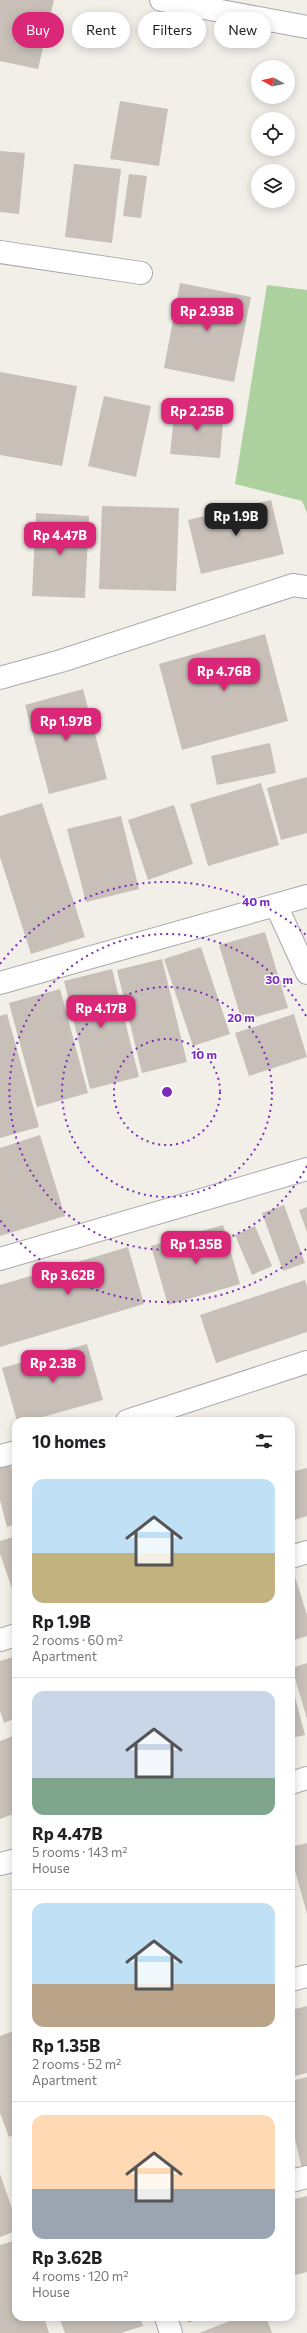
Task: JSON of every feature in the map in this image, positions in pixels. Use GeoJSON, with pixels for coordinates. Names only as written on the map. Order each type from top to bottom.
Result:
{"type":"FeatureCollection","features":[{"type":"Feature","properties":{"kind":"street"},"geometry":{"type":"LineString","coordinates":[[161,0],[307,27]]}},
{"type":"Feature","properties":{"kind":"street"},"geometry":{"type":"LineString","coordinates":[[0,252],[141,273]]}},
{"type":"Feature","properties":{"kind":"street"},"geometry":{"type":"LineString","coordinates":[[0,678],[62,661],[294,585],[307,587]]}},
{"type":"Feature","properties":{"kind":"street"},"geometry":{"type":"LineString","coordinates":[[0,983],[307,896]]}},
{"type":"Feature","properties":{"kind":"street"},"geometry":{"type":"LineString","coordinates":[[276,905],[307,973]]}},
{"type":"Feature","properties":{"kind":"street"},"geometry":{"type":"LineString","coordinates":[[0,1259],[307,1169]]}},
{"type":"Feature","properties":{"kind":"street"},"geometry":{"type":"LineString","coordinates":[[139,1417],[307,1362]]}},
{"type":"Feature","properties":{"kind":"street"},"geometry":{"type":"LineString","coordinates":[[0,1456],[12,1453]]}},
{"type":"Feature","properties":{"kind":"street"},"geometry":{"type":"LineString","coordinates":[[295,1556],[307,1552]]}},
{"type":"Feature","properties":{"kind":"street"},"geometry":{"type":"LineString","coordinates":[[0,1640],[12,1636]]}},
{"type":"Feature","properties":{"kind":"street"},"geometry":{"type":"LineString","coordinates":[[295,1782],[307,1778]]}},
{"type":"Feature","properties":{"kind":"street"},"geometry":{"type":"LineString","coordinates":[[295,1979],[307,1976]]}},
{"type":"Feature","properties":{"kind":"street"},"geometry":{"type":"LineString","coordinates":[[295,2180],[307,2177]]}},
{"type":"Feature","properties":{"kind":"street"},"geometry":{"type":"LineString","coordinates":[[167,2321],[171,2333]]}},
{"type":"Feature","properties":{"kind":"green space"},"geometry":{"type":"Polygon","coordinates":[[[267,285],[307,290],[307,513],[302,501],[235,484],[267,285]]]}},
{"type":"Feature","properties":{"kind":"building"},"geometry":{"type":"Polygon","coordinates":[[[0,0],[54,0],[51,12],[12,12],[12,48],[43,48],[38,69],[0,61],[0,0]]]}},
{"type":"Feature","properties":{"kind":"building"},"geometry":{"type":"Polygon","coordinates":[[[120,101],[168,109],[159,166],[110,159],[120,101]]]}},
{"type":"Feature","properties":{"kind":"building"},"geometry":{"type":"Polygon","coordinates":[[[0,151],[25,153],[19,214],[0,212],[0,151]]]}},
{"type":"Feature","properties":{"kind":"building"},"geometry":{"type":"Polygon","coordinates":[[[74,164],[121,169],[112,243],[65,237],[74,164]]]}},
{"type":"Feature","properties":{"kind":"building"},"geometry":{"type":"Polygon","coordinates":[[[129,174],[147,176],[141,218],[123,216],[129,174]]]}},
{"type":"Feature","properties":{"kind":"building"},"geometry":{"type":"Polygon","coordinates":[[[180,283],[251,297],[234,382],[164,368],[180,283]]]}},
{"type":"Feature","properties":{"kind":"building"},"geometry":{"type":"Polygon","coordinates":[[[0,372],[77,386],[62,466],[0,455],[0,372]]]}},
{"type":"Feature","properties":{"kind":"building"},"geometry":{"type":"Polygon","coordinates":[[[104,396],[151,406],[136,477],[88,466],[104,396]]]}},
{"type":"Feature","properties":{"kind":"building"},"geometry":{"type":"Polygon","coordinates":[[[175,406],[224,410],[220,458],[170,454],[175,406]]]}},
{"type":"Feature","properties":{"kind":"building"},"geometry":{"type":"Polygon","coordinates":[[[271,500],[284,554],[201,574],[188,520],[271,500]]]}},
{"type":"Feature","properties":{"kind":"building"},"geometry":{"type":"Polygon","coordinates":[[[102,506],[179,508],[176,591],[99,589],[102,506]]]}},
{"type":"Feature","properties":{"kind":"building"},"geometry":{"type":"Polygon","coordinates":[[[36,513],[89,516],[85,598],[32,596],[36,513]]]}},
{"type":"Feature","properties":{"kind":"building"},"geometry":{"type":"Polygon","coordinates":[[[265,634],[288,721],[182,750],[159,664],[265,634]]]}},
{"type":"Feature","properties":{"kind":"building"},"geometry":{"type":"Polygon","coordinates":[[[83,689],[107,779],[49,794],[25,705],[83,689]]]}},
{"type":"Feature","properties":{"kind":"building"},"geometry":{"type":"Polygon","coordinates":[[[270,743],[276,773],[217,785],[211,756],[270,743]]]}},
{"type":"Feature","properties":{"kind":"building"},"geometry":{"type":"Polygon","coordinates":[[[307,777],[307,833],[281,840],[267,788],[307,777]]]}},
{"type":"Feature","properties":{"kind":"building"},"geometry":{"type":"Polygon","coordinates":[[[261,783],[279,845],[208,866],[190,804],[261,783]]]}},
{"type":"Feature","properties":{"kind":"building"},"geometry":{"type":"Polygon","coordinates":[[[42,803],[85,937],[31,954],[0,857],[0,816],[42,803]]]}},
{"type":"Feature","properties":{"kind":"building"},"geometry":{"type":"Polygon","coordinates":[[[174,805],[193,864],[148,880],[128,820],[174,805]]]}},
{"type":"Feature","properties":{"kind":"building"},"geometry":{"type":"Polygon","coordinates":[[[121,816],[139,889],[86,902],[67,829],[121,816]]]}},
{"type":"Feature","properties":{"kind":"building"},"geometry":{"type":"Polygon","coordinates":[[[265,932],[288,1008],[242,1021],[219,945],[265,932]]]}},
{"type":"Feature","properties":{"kind":"building"},"geometry":{"type":"Polygon","coordinates":[[[201,947],[230,1034],[193,1046],[164,959],[201,947]]]}},
{"type":"Feature","properties":{"kind":"building"},"geometry":{"type":"Polygon","coordinates":[[[162,959],[187,1062],[142,1073],[117,970],[162,959]]]}},
{"type":"Feature","properties":{"kind":"building"},"geometry":{"type":"Polygon","coordinates":[[[112,969],[139,1077],[90,1089],[64,981],[112,969]]]}},
{"type":"Feature","properties":{"kind":"building"},"geometry":{"type":"Polygon","coordinates":[[[60,989],[88,1093],[37,1107],[9,1003],[60,989]]]}},
{"type":"Feature","properties":{"kind":"building"},"geometry":{"type":"Polygon","coordinates":[[[7,1014],[39,1127],[0,1138],[0,1016],[7,1014]]]}},
{"type":"Feature","properties":{"kind":"building"},"geometry":{"type":"Polygon","coordinates":[[[294,1014],[307,1057],[249,1076],[235,1033],[294,1014]]]}},
{"type":"Feature","properties":{"kind":"building"},"geometry":{"type":"Polygon","coordinates":[[[40,1135],[65,1216],[0,1236],[0,1148],[40,1135]]]}},
{"type":"Feature","properties":{"kind":"building"},"geometry":{"type":"Polygon","coordinates":[[[284,1205],[305,1263],[283,1271],[262,1213],[284,1205]]]}},
{"type":"Feature","properties":{"kind":"building"},"geometry":{"type":"Polygon","coordinates":[[[307,1207],[307,1232],[299,1210],[307,1207]]]}},
{"type":"Feature","properties":{"kind":"building"},"geometry":{"type":"Polygon","coordinates":[[[223,1225],[240,1284],[168,1305],[151,1246],[223,1225]]]}},
{"type":"Feature","properties":{"kind":"building"},"geometry":{"type":"Polygon","coordinates":[[[255,1226],[272,1266],[252,1275],[235,1235],[255,1226]]]}},
{"type":"Feature","properties":{"kind":"building"},"geometry":{"type":"Polygon","coordinates":[[[128,1247],[144,1304],[0,1347],[0,1285],[128,1247]]]}},
{"type":"Feature","properties":{"kind":"building"},"geometry":{"type":"Polygon","coordinates":[[[305,1280],[307,1286],[307,1332],[216,1363],[200,1315],[305,1280]]]}},
{"type":"Feature","properties":{"kind":"building"},"geometry":{"type":"Polygon","coordinates":[[[87,1344],[103,1400],[43,1417],[16,1417],[2,1368],[87,1344]]]}},
{"type":"Feature","properties":{"kind":"building"},"geometry":{"type":"Polygon","coordinates":[[[9,1458],[12,1470],[12,1525],[7,1527],[0,1500],[0,1460],[9,1458]]]}},
{"type":"Feature","properties":{"kind":"building"},"geometry":{"type":"Polygon","coordinates":[[[307,1468],[307,1516],[295,1520],[295,1471],[307,1468]]]}},
{"type":"Feature","properties":{"kind":"building"},"geometry":{"type":"Polygon","coordinates":[[[12,1537],[12,1588],[0,1554],[0,1541],[12,1537]]]}},
{"type":"Feature","properties":{"kind":"building"},"geometry":{"type":"Polygon","coordinates":[[[295,1576],[307,1615],[307,1636],[295,1640],[295,1576]]]}},
{"type":"Feature","properties":{"kind":"building"},"geometry":{"type":"Polygon","coordinates":[[[12,1657],[12,1720],[4,1723],[0,1711],[0,1661],[12,1657]]]}},
{"type":"Feature","properties":{"kind":"building"},"geometry":{"type":"Polygon","coordinates":[[[307,1663],[307,1719],[295,1678],[295,1667],[307,1663]]]}},
{"type":"Feature","properties":{"kind":"building"},"geometry":{"type":"Polygon","coordinates":[[[295,1697],[305,1735],[295,1737],[295,1697]]]}},
{"type":"Feature","properties":{"kind":"building"},"geometry":{"type":"Polygon","coordinates":[[[12,1736],[12,1814],[0,1819],[0,1741],[12,1736]]]}},
{"type":"Feature","properties":{"kind":"building"},"geometry":{"type":"Polygon","coordinates":[[[307,1843],[307,1914],[295,1870],[295,1846],[307,1843]]]}},
{"type":"Feature","properties":{"kind":"building"},"geometry":{"type":"Polygon","coordinates":[[[307,2006],[307,2073],[295,2076],[295,2009],[307,2006]]]}},
{"type":"Feature","properties":{"kind":"building"},"geometry":{"type":"Polygon","coordinates":[[[12,2032],[12,2136],[9,2137],[0,2113],[0,2036],[12,2032]]]}},
{"type":"Feature","properties":{"kind":"building"},"geometry":{"type":"Polygon","coordinates":[[[307,2077],[307,2168],[302,2169],[295,2139],[295,2080],[307,2077]]]}},
{"type":"Feature","properties":{"kind":"building"},"geometry":{"type":"Polygon","coordinates":[[[0,2174],[12,2208],[12,2232],[0,2237],[0,2174]]]}},
{"type":"Feature","properties":{"kind":"building"},"geometry":{"type":"Polygon","coordinates":[[[307,2196],[307,2272],[295,2275],[295,2199],[307,2196]]]}},
{"type":"Feature","properties":{"kind":"building"},"geometry":{"type":"Polygon","coordinates":[[[12,2241],[12,2321],[45,2321],[49,2333],[0,2333],[0,2245],[12,2241]]]}},
{"type":"Feature","properties":{"kind":"building"},"geometry":{"type":"Polygon","coordinates":[[[60,2321],[141,2321],[143,2326],[121,2333],[65,2333],[60,2321]]]}},
{"type":"Feature","properties":{"kind":"building"},"geometry":{"type":"Polygon","coordinates":[[[230,2321],[268,2321],[272,2333],[199,2333],[230,2321]]]}}]}
